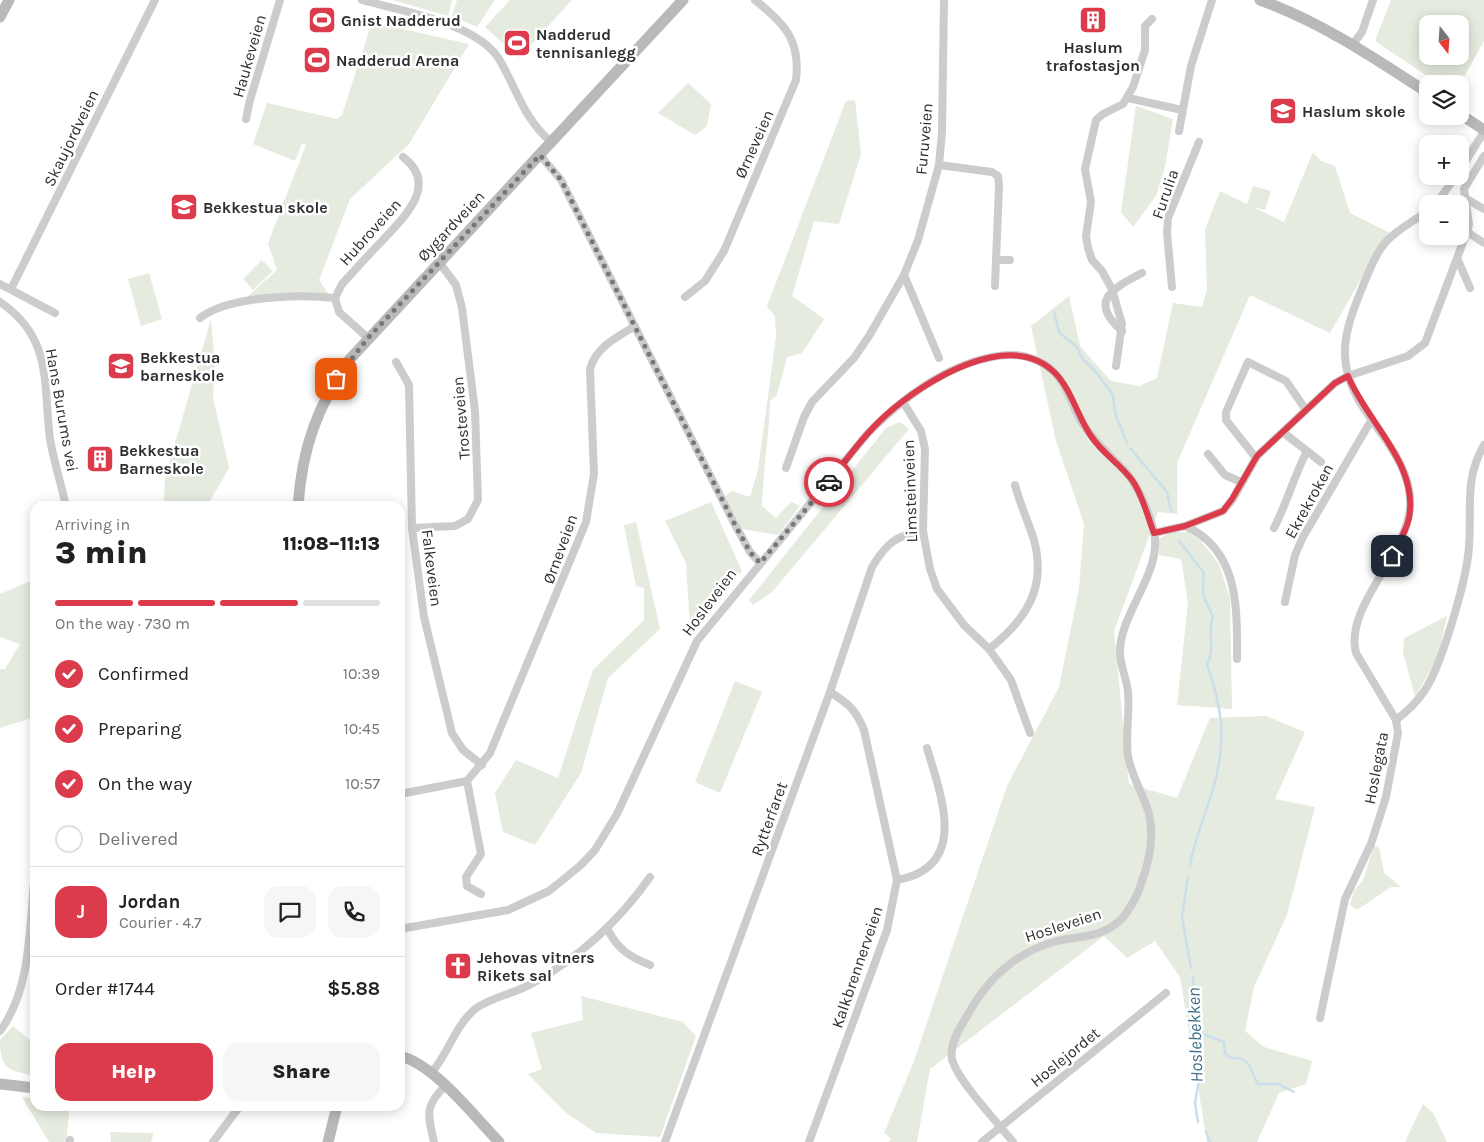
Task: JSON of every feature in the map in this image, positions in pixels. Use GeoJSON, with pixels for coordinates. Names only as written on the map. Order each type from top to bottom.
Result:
{"type":"FeatureCollection","features":[{"type":"Feature","properties":{"kind":"street"},"geometry":{"type":"LineString","coordinates":[[0,17],[9,0]]}},
{"type":"Feature","properties":{"kind":"street","name":"Skaujordveien"},"geometry":{"type":"LineString","coordinates":[[10,288],[155,0]]}},
{"type":"Feature","properties":{"kind":"street","name":"Haukeveien"},"geometry":{"type":"LineString","coordinates":[[246,119],[280,0]]}},
{"type":"Feature","properties":{"kind":"street"},"geometry":{"type":"LineString","coordinates":[[362,0],[453,26],[469,32],[485,43],[499,59],[533,125],[551,142]]}},
{"type":"Feature","properties":{"kind":"street","name":"Øygardveien"},"geometry":{"type":"LineString","coordinates":[[299,501],[308,442],[321,406],[341,372],[368,338],[683,0]]}},
{"type":"Feature","properties":{"kind":"street","name":"Ørneveien"},"geometry":{"type":"LineString","coordinates":[[685,297],[705,281],[724,251],[796,80],[797,56],[792,39],[781,24],[755,0]]}},
{"type":"Feature","properties":{"kind":"street","name":"Furuveien"},"geometry":{"type":"LineString","coordinates":[[786,468],[804,417],[812,402],[854,358],[886,309],[904,275],[918,240],[939,165],[942,132],[944,0]]}},
{"type":"Feature","properties":{"kind":"street"},"geometry":{"type":"LineString","coordinates":[[1178,131],[1191,66],[1212,0]]}},
{"type":"Feature","properties":{"kind":"street"},"geometry":{"type":"LineString","coordinates":[[1260,0],[1312,22],[1353,44],[1419,87]]}},
{"type":"Feature","properties":{"kind":"street"},"geometry":{"type":"LineString","coordinates":[[1353,44],[1362,32],[1373,0]]}},
{"type":"Feature","properties":{"kind":"street"},"geometry":{"type":"LineString","coordinates":[[1116,366],[1122,331],[1120,314],[1112,289],[1102,271],[1092,260],[1088,248],[1086,236],[1091,202],[1084,169],[1096,120],[1103,114],[1119,107],[1128,98],[1143,60],[1145,26],[1152,19]]}},
{"type":"Feature","properties":{"kind":"street"},"geometry":{"type":"LineString","coordinates":[[1128,98],[1182,110]]}},
{"type":"Feature","properties":{"kind":"street"},"geometry":{"type":"LineString","coordinates":[[1469,120],[1484,131],[1469,155]]}},
{"type":"Feature","properties":{"kind":"street","name":"Furulia"},"geometry":{"type":"LineString","coordinates":[[1172,287],[1167,233],[1168,218],[1199,142]]}},
{"type":"Feature","properties":{"kind":"street"},"geometry":{"type":"LineString","coordinates":[[540,155],[561,180],[733,521],[750,552],[760,563]]}},
{"type":"Feature","properties":{"kind":"street"},"geometry":{"type":"LineString","coordinates":[[1465,195],[1466,184],[1484,156]]}},
{"type":"Feature","properties":{"kind":"street","name":"Hubroveien"},"geometry":{"type":"LineString","coordinates":[[335,298],[342,284],[410,210],[418,194],[419,183],[415,170],[404,157]]}},
{"type":"Feature","properties":{"kind":"street"},"geometry":{"type":"LineString","coordinates":[[939,165],[992,172],[998,176],[995,286]]}},
{"type":"Feature","properties":{"kind":"street"},"geometry":{"type":"LineString","coordinates":[[1469,200],[1484,209]]}},
{"type":"Feature","properties":{"kind":"street"},"geometry":{"type":"LineString","coordinates":[[1396,720],[1356,653],[1354,643],[1357,624],[1364,608],[1406,528],[1410,494],[1403,471],[1359,400],[1348,376],[1345,359],[1346,334],[1352,313],[1374,261],[1385,242],[1419,217]]}},
{"type":"Feature","properties":{"kind":"street"},"geometry":{"type":"LineString","coordinates":[[1469,233],[1484,243]]}},
{"type":"Feature","properties":{"kind":"street"},"geometry":{"type":"LineString","coordinates":[[1154,533],[1185,526],[1223,511],[1256,458],[1335,383],[1348,376],[1408,356],[1421,348],[1430,333],[1463,245]]}},
{"type":"Feature","properties":{"kind":"street"},"geometry":{"type":"LineString","coordinates":[[996,260],[1010,260]]}},
{"type":"Feature","properties":{"kind":"street"},"geometry":{"type":"LineString","coordinates":[[1458,260],[1470,288]]}},
{"type":"Feature","properties":{"kind":"street","name":"Trosteveien"},"geometry":{"type":"LineString","coordinates":[[412,528],[455,526],[468,519],[478,500],[475,411],[462,308],[456,285],[439,262]]}},
{"type":"Feature","properties":{"kind":"street"},"geometry":{"type":"LineString","coordinates":[[1112,289],[1142,273]]}},
{"type":"Feature","properties":{"kind":"street"},"geometry":{"type":"LineString","coordinates":[[904,275],[939,358]]}},
{"type":"Feature","properties":{"kind":"street"},"geometry":{"type":"LineString","coordinates":[[0,284],[55,314]]}},
{"type":"Feature","properties":{"kind":"street"},"geometry":{"type":"LineString","coordinates":[[200,318],[206,313],[224,307],[272,297],[335,298],[339,312],[368,338]]}},
{"type":"Feature","properties":{"kind":"street","name":"Hans Burums vei"},"geometry":{"type":"LineString","coordinates":[[0,302],[24,321],[36,342],[44,376],[51,442],[65,501]]}},
{"type":"Feature","properties":{"kind":"street","name":"Ørneveien"},"geometry":{"type":"LineString","coordinates":[[467,781],[482,765],[500,733],[586,522],[594,474],[590,369],[593,359],[611,341],[635,326]]}},
{"type":"Feature","properties":{"kind":"street","name":"Hosleveien"},"geometry":{"type":"LineString","coordinates":[[405,928],[508,910],[549,891],[581,865],[595,850],[617,814],[698,642],[760,563],[868,433],[902,402],[933,381],[970,364],[1010,355],[1034,359],[1056,373],[1080,420],[1094,440],[1134,482],[1154,533],[1150,568],[1125,629],[1120,654],[1128,690],[1126,741],[1129,759],[1148,808],[1151,827],[1146,868],[1138,892],[1120,921],[1102,931],[1058,941],[1019,957],[988,984],[964,1020],[951,1050],[951,1058],[956,1069],[1013,1142]]}},
{"type":"Feature","properties":{"kind":"street","name":"Falkeveien"},"geometry":{"type":"LineString","coordinates":[[396,362],[408,385],[412,528],[424,617],[447,717],[458,744],[482,765]]}},
{"type":"Feature","properties":{"kind":"street"},"geometry":{"type":"LineString","coordinates":[[1256,458],[1226,420],[1226,412],[1248,362],[1286,382],[1306,410]]}},
{"type":"Feature","properties":{"kind":"street","name":"Limsteinveien"},"geometry":{"type":"LineString","coordinates":[[902,402],[921,431],[925,449],[923,531],[930,569],[937,588],[964,625],[989,649],[1011,680],[1030,733]]}},
{"type":"Feature","properties":{"kind":"street","name":"Ekrekroken"},"geometry":{"type":"LineString","coordinates":[[1285,602],[1295,555],[1302,537],[1372,419]]}},
{"type":"Feature","properties":{"kind":"street","name":"Ekrekroken"},"geometry":{"type":"LineString","coordinates":[[1284,433],[1321,462]]}},
{"type":"Feature","properties":{"kind":"street","name":"Hoslegata"},"geometry":{"type":"LineString","coordinates":[[1320,1018],[1345,900],[1371,844],[1386,797],[1398,733],[1396,720],[1408,711],[1427,688],[1444,644],[1467,561],[1472,471],[1484,445]]}},
{"type":"Feature","properties":{"kind":"street","name":"Ekrekroken"},"geometry":{"type":"LineString","coordinates":[[1274,528],[1282,513],[1292,480],[1307,451]]}},
{"type":"Feature","properties":{"kind":"street"},"geometry":{"type":"LineString","coordinates":[[1208,454],[1225,475],[1241,482]]}},
{"type":"Feature","properties":{"kind":"street"},"geometry":{"type":"LineString","coordinates":[[989,649],[1014,628],[1024,616],[1035,589],[1038,557],[1015,485]]}},
{"type":"Feature","properties":{"kind":"street"},"geometry":{"type":"LineString","coordinates":[[1185,526],[1194,530],[1211,545],[1222,560],[1232,581],[1236,600],[1237,659]]}},
{"type":"Feature","properties":{"kind":"street","name":"Rytterfaret"},"geometry":{"type":"LineString","coordinates":[[664,1142],[830,692],[872,567],[883,549],[898,538],[923,531]]}},
{"type":"Feature","properties":{"kind":"street","name":"Kalkbrennerveien"},"geometry":{"type":"LineString","coordinates":[[809,1142],[887,930],[898,880],[864,730],[856,712],[846,702],[830,692]]}},
{"type":"Feature","properties":{"kind":"street"},"geometry":{"type":"LineString","coordinates":[[898,880],[912,877],[930,867],[942,846],[945,834],[942,802],[927,748]]}},
{"type":"Feature","properties":{"kind":"street"},"geometry":{"type":"LineString","coordinates":[[405,793],[467,781],[481,854],[466,877],[467,886],[481,894]]}},
{"type":"Feature","properties":{"kind":"street"},"geometry":{"type":"LineString","coordinates":[[432,1072],[443,1058],[454,1035],[467,1016],[477,1008],[542,978],[608,928],[650,876]]}},
{"type":"Feature","properties":{"kind":"street"},"geometry":{"type":"LineString","coordinates":[[0,1031],[12,1013],[21,992],[30,916]]}},
{"type":"Feature","properties":{"kind":"street"},"geometry":{"type":"LineString","coordinates":[[608,928],[612,938],[625,953],[650,965]]}},
{"type":"Feature","properties":{"kind":"street","name":"Hoslejordet"},"geometry":{"type":"LineString","coordinates":[[982,1142],[1166,993]]}},
{"type":"Feature","properties":{"kind":"street"},"geometry":{"type":"LineString","coordinates":[[405,1057],[414,1060],[432,1072],[499,1142]]}},
{"type":"Feature","properties":{"kind":"street"},"geometry":{"type":"LineString","coordinates":[[0,1084],[30,1087]]}},
{"type":"Feature","properties":{"kind":"street"},"geometry":{"type":"LineString","coordinates":[[434,1142],[428,1110],[433,1098],[445,1086]]}},
{"type":"Feature","properties":{"kind":"street"},"geometry":{"type":"LineString","coordinates":[[213,1142],[236,1111]]}},
{"type":"Feature","properties":{"kind":"street"},"geometry":{"type":"LineString","coordinates":[[328,1142],[336,1111]]}},
{"type":"Feature","properties":{"kind":"shaded area"},"geometry":{"type":"Polygon","coordinates":[[[393,0],[452,0],[448,16],[393,0]]]}},
{"type":"Feature","properties":{"kind":"shaded area"},"geometry":{"type":"Polygon","coordinates":[[[457,0],[495,0],[477,27],[452,16],[457,0]]]}},
{"type":"Feature","properties":{"kind":"shaded area","name":"Nadderud tennisanlegg"},"geometry":{"type":"Polygon","coordinates":[[[510,0],[572,0],[519,58],[485,27],[510,0]]]}},
{"type":"Feature","properties":{"kind":"shaded area"},"geometry":{"type":"Polygon","coordinates":[[[1391,0],[1484,0],[1484,41],[1465,75],[1426,75],[1375,41],[1391,0]]]}},
{"type":"Feature","properties":{"kind":"shaded area"},"geometry":{"type":"Polygon","coordinates":[[[372,22],[469,44],[409,144],[350,199],[319,280],[329,295],[261,295],[246,298],[277,270],[268,243],[306,145],[302,143],[295,161],[253,144],[267,103],[337,119],[342,115],[372,22]]]}},
{"type":"Feature","properties":{"kind":"shaded area"},"geometry":{"type":"Polygon","coordinates":[[[688,83],[711,104],[707,126],[695,135],[658,113],[688,83]]]}},
{"type":"Feature","properties":{"kind":"shaded area"},"geometry":{"type":"Polygon","coordinates":[[[855,100],[861,154],[839,224],[814,221],[792,296],[824,319],[802,353],[787,357],[777,395],[770,401],[762,506],[776,518],[791,502],[800,506],[778,535],[742,529],[725,496],[732,491],[750,497],[758,470],[776,336],[775,316],[767,306],[846,101],[855,100]]]}},
{"type":"Feature","properties":{"kind":"shaded area"},"geometry":{"type":"Polygon","coordinates":[[[1136,106],[1173,119],[1165,167],[1156,196],[1133,227],[1121,212],[1136,106]]]}},
{"type":"Feature","properties":{"kind":"shaded area"},"geometry":{"type":"Polygon","coordinates":[[[1313,152],[1321,161],[1335,166],[1350,213],[1394,235],[1377,251],[1330,333],[1250,295],[1177,463],[1177,514],[1158,512],[1114,631],[1129,784],[1177,798],[1210,718],[1266,716],[1305,732],[1275,799],[1315,807],[1287,915],[1254,987],[1245,1031],[1264,1047],[1312,1061],[1306,1084],[1279,1093],[1257,1142],[1207,1142],[1180,977],[1155,941],[1127,958],[1104,936],[930,1069],[917,1142],[889,1142],[891,1138],[884,1133],[914,1061],[1007,786],[1059,687],[1079,589],[1084,524],[1056,441],[1031,326],[1069,296],[1080,346],[1111,381],[1139,386],[1157,378],[1173,303],[1202,307],[1207,289],[1205,229],[1220,191],[1247,204],[1253,186],[1271,191],[1265,210],[1253,207],[1284,222],[1313,152]]]}},
{"type":"Feature","properties":{"kind":"shaded area"},"geometry":{"type":"Polygon","coordinates":[[[262,260],[273,271],[253,290],[243,279],[262,260]]]}},
{"type":"Feature","properties":{"kind":"shaded area"},"geometry":{"type":"Polygon","coordinates":[[[149,273],[162,319],[141,326],[128,279],[149,273]]]}},
{"type":"Feature","properties":{"kind":"shaded area"},"geometry":{"type":"Polygon","coordinates":[[[211,319],[215,365],[213,397],[229,468],[210,501],[164,501],[165,478],[211,319]]]}},
{"type":"Feature","properties":{"kind":"shaded area"},"geometry":{"type":"Polygon","coordinates":[[[900,422],[909,429],[772,592],[753,605],[749,600],[886,428],[900,422]]]}},
{"type":"Feature","properties":{"kind":"shaded area"},"geometry":{"type":"Polygon","coordinates":[[[711,502],[742,571],[694,634],[690,627],[686,563],[665,521],[711,502]]]}},
{"type":"Feature","properties":{"kind":"shaded area"},"geometry":{"type":"Polygon","coordinates":[[[636,522],[660,629],[608,678],[581,773],[535,845],[503,832],[495,793],[516,760],[558,778],[593,670],[644,620],[644,588],[636,586],[624,525],[636,522]]]}},
{"type":"Feature","properties":{"kind":"shaded area"},"geometry":{"type":"Polygon","coordinates":[[[1171,532],[1188,532],[1200,540],[1219,564],[1230,598],[1232,709],[1177,705],[1188,603],[1181,559],[1159,555],[1159,539],[1171,532]]]}},
{"type":"Feature","properties":{"kind":"shaded area"},"geometry":{"type":"Polygon","coordinates":[[[30,581],[30,719],[0,728],[0,669],[5,669],[20,644],[0,637],[0,594],[30,581]]]}},
{"type":"Feature","properties":{"kind":"shaded area"},"geometry":{"type":"Polygon","coordinates":[[[1447,616],[1438,657],[1415,697],[1403,652],[1404,638],[1447,616]]]}},
{"type":"Feature","properties":{"kind":"shaded area"},"geometry":{"type":"Polygon","coordinates":[[[735,681],[762,692],[720,793],[695,782],[735,681]]]}},
{"type":"Feature","properties":{"kind":"shaded area"},"geometry":{"type":"Polygon","coordinates":[[[1374,846],[1379,847],[1384,873],[1401,887],[1391,887],[1357,910],[1350,905],[1354,891],[1363,880],[1374,846]]]}},
{"type":"Feature","properties":{"kind":"shaded area"},"geometry":{"type":"Polygon","coordinates":[[[581,996],[683,1022],[696,1036],[660,1137],[596,1133],[565,1112],[528,1074],[542,1069],[531,1033],[583,1020],[581,996]]]}},
{"type":"Feature","properties":{"kind":"shaded area"},"geometry":{"type":"Polygon","coordinates":[[[13,1026],[30,1040],[30,1075],[7,1067],[0,1050],[0,1040],[13,1026]]]}},
{"type":"Feature","properties":{"kind":"shaded area"},"geometry":{"type":"Polygon","coordinates":[[[22,1097],[30,1098],[30,1110],[22,1097]]]}},
{"type":"Feature","properties":{"kind":"shaded area"},"geometry":{"type":"Polygon","coordinates":[[[1423,1104],[1433,1113],[1447,1142],[1405,1142],[1423,1104]]]}},
{"type":"Feature","properties":{"kind":"shaded area"},"geometry":{"type":"Polygon","coordinates":[[[30,1111],[69,1111],[66,1142],[49,1142],[30,1111]]]}},
{"type":"Feature","properties":{"kind":"shaded area"},"geometry":{"type":"Polygon","coordinates":[[[110,1132],[154,1133],[151,1142],[111,1142],[110,1132]]]}},
{"type":"Feature","properties":{"kind":"waterway","name":"Hoslebekken"},"geometry":{"type":"LineString","coordinates":[[1054,312],[1059,332],[1077,347],[1082,358],[1096,372],[1113,395],[1115,413],[1127,443]]}},
{"type":"Feature","properties":{"kind":"waterway","name":"Hoslebekken"},"geometry":{"type":"LineString","coordinates":[[1130,448],[1167,492],[1171,511]]}},
{"type":"Feature","properties":{"kind":"waterway","name":"Hoslebekken"},"geometry":{"type":"LineString","coordinates":[[1179,541],[1204,573],[1204,596],[1213,616],[1211,622],[1211,653],[1207,664],[1217,697],[1221,726],[1220,756],[1217,772],[1194,846],[1190,866]]}},
{"type":"Feature","properties":{"kind":"waterway","name":"Hoslebekken"},"geometry":{"type":"LineString","coordinates":[[1188,877],[1182,917],[1191,968]]}},
{"type":"Feature","properties":{"kind":"waterway","name":"Hoslebekken"},"geometry":{"type":"LineString","coordinates":[[1193,977],[1196,1007],[1194,1040],[1200,1074],[1195,1103],[1198,1122]]}},
{"type":"Feature","properties":{"kind":"waterway"},"geometry":{"type":"LineString","coordinates":[[1200,1033],[1224,1042],[1225,1053],[1231,1058],[1238,1058],[1246,1062],[1258,1084],[1278,1084],[1294,1092]]}},
{"type":"Feature","properties":{"kind":"waterway","name":"Hoslebekken"},"geometry":{"type":"LineString","coordinates":[[1206,1132],[1210,1142]]}},
{"type":"Feature","properties":{"kind":"way so far"},"geometry":{"type":"LineString","coordinates":[[336,379],[368,338],[540,155],[561,180],[733,521],[750,552],[760,563],[829,482]]}},
{"type":"Feature","properties":{"kind":"place","name":"Gnist Nadderud"},"geometry":{"type":"Point","coordinates":[322,20]}},
{"type":"Feature","properties":{"kind":"place","name":"Haslum trafostasjon"},"geometry":{"type":"Point","coordinates":[1093,20]}},
{"type":"Feature","properties":{"kind":"place","name":"Nadderud tennisanlegg"},"geometry":{"type":"Point","coordinates":[517,43]}},
{"type":"Feature","properties":{"kind":"place","name":"Nadderud Arena"},"geometry":{"type":"Point","coordinates":[317,60]}},
{"type":"Feature","properties":{"kind":"place","name":"Haslum skole"},"geometry":{"type":"Point","coordinates":[1283,111]}},
{"type":"Feature","properties":{"kind":"place","name":"Bekkestua skole"},"geometry":{"type":"Point","coordinates":[184,207]}},
{"type":"Feature","properties":{"kind":"place","name":"Bekkestua barneskole"},"geometry":{"type":"Point","coordinates":[121,366]}},
{"type":"Feature","properties":{"kind":"place","name":"Bekkestua Barneskole"},"geometry":{"type":"Point","coordinates":[100,459]}},
{"type":"Feature","properties":{"kind":"place","name":"Jehovas vitners Rikets sal"},"geometry":{"type":"Point","coordinates":[458,966]}},
{"type":"Feature","properties":{"kind":"route"},"geometry":{"type":"LineString","coordinates":[[829,482],[868,433],[886,415],[917,391],[951,371],[970,364],[996,356],[1023,356],[1046,365],[1056,373],[1080,420],[1094,440],[1134,482],[1154,533],[1185,526],[1223,511],[1257,456],[1284,433],[1335,383],[1348,376],[1359,400],[1400,464],[1410,494],[1409,518],[1392,556]]}}]}
